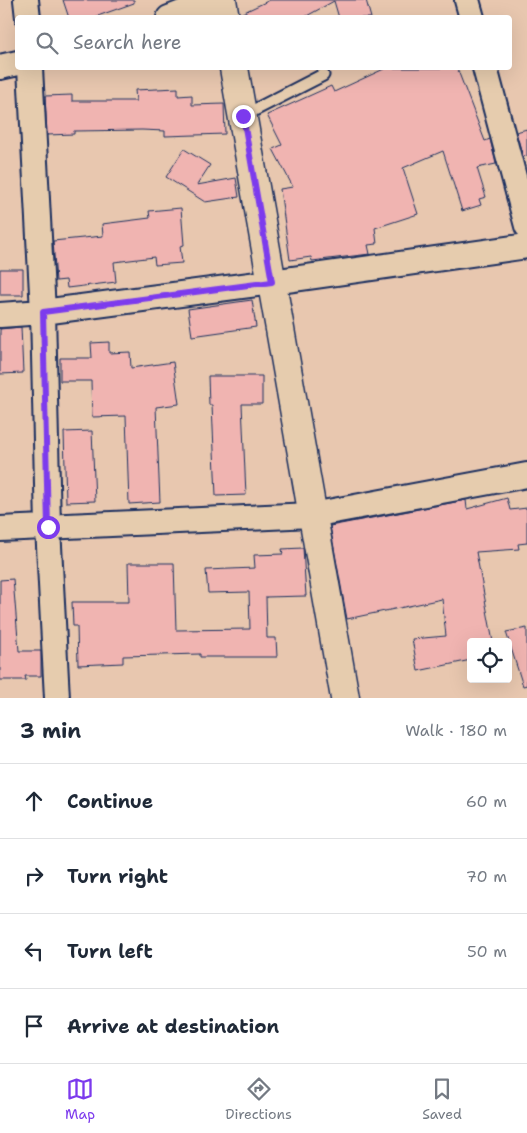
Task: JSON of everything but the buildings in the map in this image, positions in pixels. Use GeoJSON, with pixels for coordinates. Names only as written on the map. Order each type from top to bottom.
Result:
{"type":"FeatureCollection","features":[{"type":"Feature","properties":{"kind":"street"},"geometry":{"type":"LineString","coordinates":[[26,0],[28,15]]}},
{"type":"Feature","properties":{"kind":"street"},"geometry":{"type":"LineString","coordinates":[[176,15],[215,0]]}},
{"type":"Feature","properties":{"kind":"street"},"geometry":{"type":"LineString","coordinates":[[222,0],[224,15]]}},
{"type":"Feature","properties":{"kind":"street"},"geometry":{"type":"LineString","coordinates":[[467,0],[471,15]]}},
{"type":"Feature","properties":{"kind":"street"},"geometry":{"type":"LineString","coordinates":[[0,67],[15,64]]}},
{"type":"Feature","properties":{"kind":"street"},"geometry":{"type":"LineString","coordinates":[[30,70],[43,312],[48,527],[57,698]]}},
{"type":"Feature","properties":{"kind":"street"},"geometry":{"type":"LineString","coordinates":[[234,70],[345,698]]}},
{"type":"Feature","properties":{"kind":"street"},"geometry":{"type":"LineString","coordinates":[[486,70],[527,226]]}},
{"type":"Feature","properties":{"kind":"street"},"geometry":{"type":"LineString","coordinates":[[0,315],[43,312],[527,246]]}},
{"type":"Feature","properties":{"kind":"street"},"geometry":{"type":"LineString","coordinates":[[0,529],[312,514],[527,475]]}},
{"type":"Feature","properties":{"kind":"lane"},"geometry":{"type":"LineString","coordinates":[[243,116],[323,74]]}},
{"type":"Feature","properties":{"kind":"route"},"geometry":{"type":"LineString","coordinates":[[48,527],[43,312],[272,282],[243,116]]}}]}
